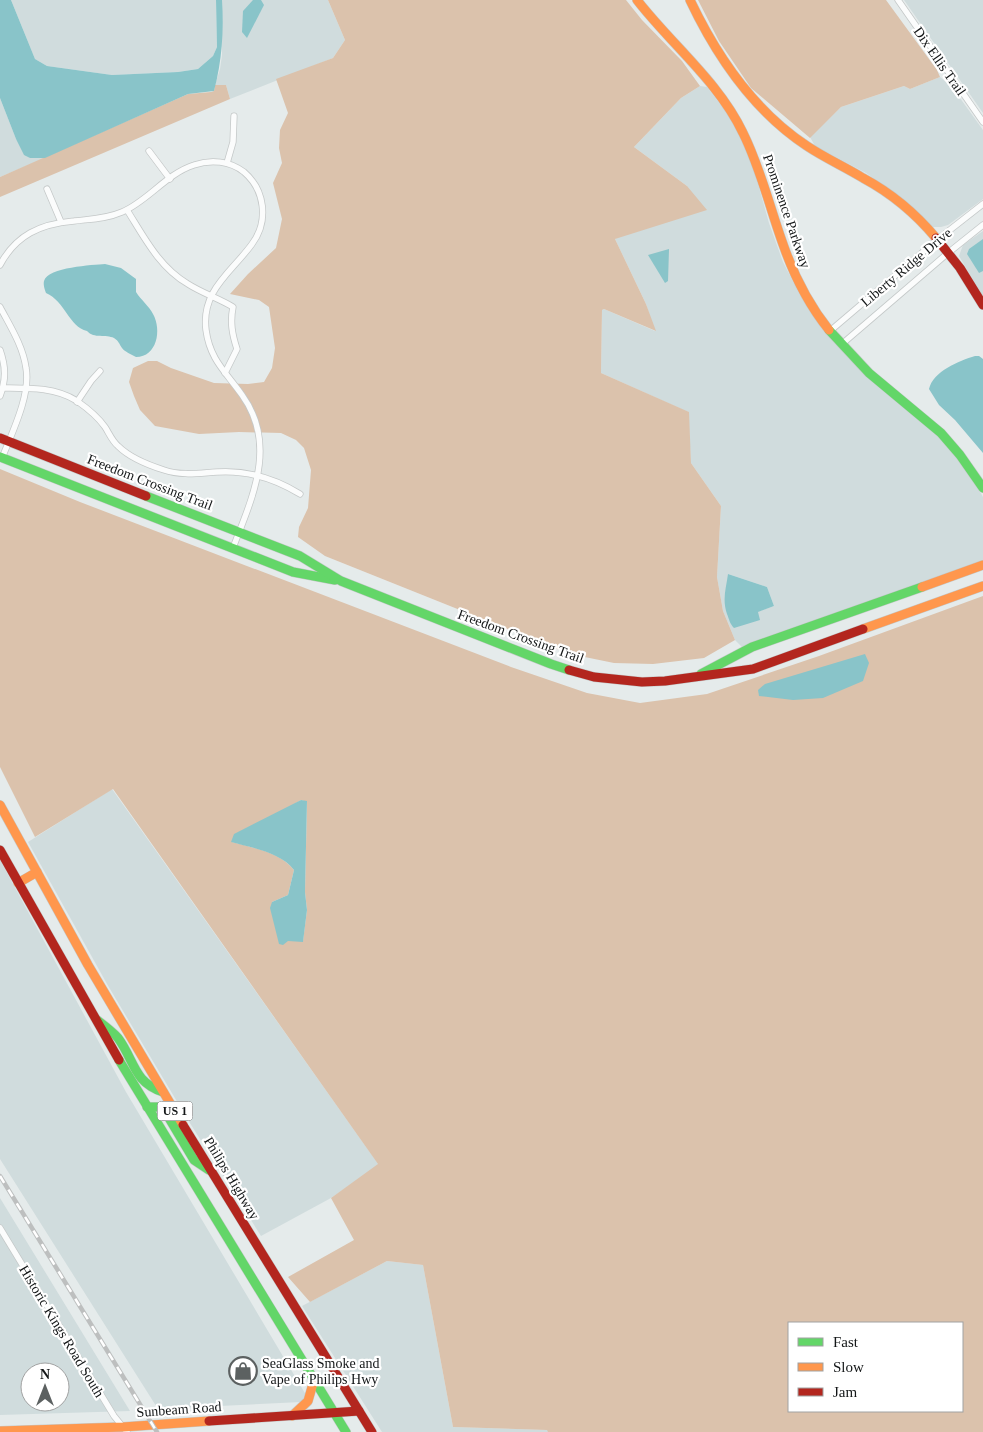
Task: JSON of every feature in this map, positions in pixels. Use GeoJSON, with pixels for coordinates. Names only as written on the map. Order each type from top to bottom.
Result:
{"type":"FeatureCollection","features":[{"type":"Feature","properties":{"kind":"street","name":"Prominence Parkway"},"geometry":{"type":"LineString","coordinates":[[637,0],[659,28],[704,76],[730,109],[743,132],[752,154],[790,266],[815,311],[830,331],[864,368],[934,426],[964,459],[983,488]]}},
{"type":"Feature","properties":{"kind":"street"},"geometry":{"type":"LineString","coordinates":[[690,0],[705,33],[723,62],[737,81],[760,106],[776,122],[809,148],[865,178],[883,190],[916,218],[948,252],[974,288],[983,305]]}},
{"type":"Feature","properties":{"kind":"street","name":"Dix Ellis Trail"},"geometry":{"type":"LineString","coordinates":[[898,0],[983,122]]}},
{"type":"Feature","properties":{"kind":"street"},"geometry":{"type":"LineString","coordinates":[[227,163],[233,142],[234,116]]}},
{"type":"Feature","properties":{"kind":"street"},"geometry":{"type":"LineString","coordinates":[[149,151],[170,179]]}},
{"type":"Feature","properties":{"kind":"street"},"geometry":{"type":"LineString","coordinates":[[0,265],[8,251],[27,233],[61,222],[98,219],[127,210],[170,179],[203,162],[227,163],[243,171],[252,180],[260,197],[263,217],[257,235],[253,244],[222,278],[210,296],[206,314],[207,339],[212,354],[225,374],[243,395],[259,431],[259,475],[233,548]]}},
{"type":"Feature","properties":{"kind":"street"},"geometry":{"type":"LineString","coordinates":[[48,189],[61,222]]}},
{"type":"Feature","properties":{"kind":"street","name":"Liberty Ridge Drive"},"geometry":{"type":"LineString","coordinates":[[830,331],[937,240],[983,204]]}},
{"type":"Feature","properties":{"kind":"street"},"geometry":{"type":"LineString","coordinates":[[127,210],[160,261],[186,284],[233,307],[231,326],[237,349],[225,374]]}},
{"type":"Feature","properties":{"kind":"street","name":"Liberty Ridge Drive"},"geometry":{"type":"LineString","coordinates":[[842,344],[948,252],[983,225]]}},
{"type":"Feature","properties":{"kind":"street"},"geometry":{"type":"LineString","coordinates":[[0,307],[23,353],[27,374],[24,396],[4,440],[1,457]]}},
{"type":"Feature","properties":{"kind":"street"},"geometry":{"type":"LineString","coordinates":[[0,350],[4,362],[5,376],[0,396]]}},
{"type":"Feature","properties":{"kind":"street"},"geometry":{"type":"LineString","coordinates":[[77,402],[100,371]]}},
{"type":"Feature","properties":{"kind":"street"},"geometry":{"type":"LineString","coordinates":[[3,388],[39,389],[54,392],[77,402],[103,426],[124,452],[165,471],[181,474],[230,471],[259,475],[286,485],[300,494]]}},
{"type":"Feature","properties":{"kind":"street","name":"Freedom Crossing Trail"},"geometry":{"type":"LineString","coordinates":[[4,440],[300,556],[341,581],[390,601],[551,664],[594,677],[619,680],[665,681],[753,669],[983,586]]}},
{"type":"Feature","properties":{"kind":"street","name":"Freedom Crossing Trail"},"geometry":{"type":"LineString","coordinates":[[1,457],[293,572],[341,581]]}},
{"type":"Feature","properties":{"kind":"street","name":"Freedom Crossing Trail"},"geometry":{"type":"LineString","coordinates":[[699,676],[752,647],[983,565]]}},
{"type":"Feature","properties":{"kind":"street","name":"Philips Highway"},"geometry":{"type":"LineString","coordinates":[[0,805],[164,1092],[372,1432]]}},
{"type":"Feature","properties":{"kind":"street","name":"US 1"},"geometry":{"type":"LineString","coordinates":[[0,850],[95,1019],[346,1432]]}},
{"type":"Feature","properties":{"kind":"street"},"geometry":{"type":"LineString","coordinates":[[18,883],[37,872]]}},
{"type":"Feature","properties":{"kind":"street"},"geometry":{"type":"LineString","coordinates":[[95,1019],[114,1033],[142,1080],[156,1090],[164,1092]]}},
{"type":"Feature","properties":{"kind":"street"},"geometry":{"type":"LineString","coordinates":[[147,1106],[158,1107],[166,1112],[194,1160],[214,1173]]}},
{"type":"Feature","properties":{"kind":"street","name":"Historic Kings Road South"},"geometry":{"type":"LineString","coordinates":[[0,1228],[114,1416],[125,1429]]}},
{"type":"Feature","properties":{"kind":"street"},"geometry":{"type":"LineString","coordinates":[[292,1416],[310,1400],[314,1380]]}},
{"type":"Feature","properties":{"kind":"street","name":"Sunbeam Road"},"geometry":{"type":"LineString","coordinates":[[0,1431],[125,1429],[359,1411]]}},
{"type":"Feature","properties":{"kind":"shaded area"},"geometry":{"type":"Polygon","coordinates":[[[11,0],[216,0],[217,47],[213,56],[198,69],[178,72],[112,75],[47,66],[35,59],[11,0]]]}},
{"type":"Feature","properties":{"kind":"shaded area"},"geometry":{"type":"Polygon","coordinates":[[[222,0],[328,0],[345,40],[333,58],[230,99],[226,85],[215,85],[222,55],[222,0]]]}},
{"type":"Feature","properties":{"kind":"shaded area"},"geometry":{"type":"Polygon","coordinates":[[[328,0],[626,0],[642,20],[682,61],[700,86],[681,98],[634,147],[687,186],[707,210],[615,239],[646,304],[656,331],[604,309],[602,310],[601,373],[689,412],[691,463],[721,506],[717,577],[723,611],[735,640],[704,658],[653,664],[614,663],[570,654],[325,556],[298,537],[299,527],[308,508],[311,470],[304,448],[296,440],[281,433],[239,432],[199,434],[155,426],[140,410],[129,382],[133,368],[148,361],[157,361],[214,383],[248,384],[264,382],[272,368],[275,348],[269,307],[259,300],[230,294],[276,248],[282,219],[273,183],[282,163],[279,148],[280,130],[288,113],[276,79],[333,58],[345,40],[328,0]]]}},
{"type":"Feature","properties":{"kind":"shaded area"},"geometry":{"type":"Polygon","coordinates":[[[698,0],[886,0],[937,70],[940,77],[910,89],[904,86],[841,107],[810,138],[751,88],[719,41],[698,0]]]}},
{"type":"Feature","properties":{"kind":"shaded area"},"geometry":{"type":"Polygon","coordinates":[[[904,0],[983,0],[983,113],[904,0]]]}},
{"type":"Feature","properties":{"kind":"shaded area"},"geometry":{"type":"Polygon","coordinates":[[[940,77],[952,87],[983,130],[983,199],[948,225],[933,227],[899,196],[866,173],[815,146],[810,137],[841,107],[904,86],[910,89],[940,77]]]}},
{"type":"Feature","properties":{"kind":"shaded area"},"geometry":{"type":"Polygon","coordinates":[[[215,85],[226,85],[230,99],[0,197],[0,177],[188,94],[214,91],[215,85]]]}},
{"type":"Feature","properties":{"kind":"shaded area"},"geometry":{"type":"Polygon","coordinates":[[[700,86],[707,87],[727,113],[743,141],[753,166],[769,223],[783,262],[800,295],[818,322],[924,421],[968,470],[983,497],[983,561],[742,647],[735,640],[723,611],[717,577],[721,506],[691,463],[688,412],[601,373],[602,310],[604,309],[655,331],[646,304],[615,239],[687,186],[634,147],[681,98],[700,86]],[[728,574],[757,612],[774,606],[767,587],[728,574]]]}},
{"type":"Feature","properties":{"kind":"shaded area"},"geometry":{"type":"Polygon","coordinates":[[[0,98],[16,139],[30,158],[45,158],[0,177],[0,98]]]}},
{"type":"Feature","properties":{"kind":"shaded area"},"geometry":{"type":"Polygon","coordinates":[[[983,231],[983,296],[959,256],[963,245],[983,231]]]}},
{"type":"Feature","properties":{"kind":"shaded area"},"geometry":{"type":"Polygon","coordinates":[[[0,469],[80,502],[511,667],[587,693],[640,703],[707,694],[819,656],[983,596],[983,1432],[548,1432],[547,1430],[453,1427],[423,1265],[387,1261],[310,1302],[288,1277],[354,1240],[331,1198],[378,1164],[113,789],[35,837],[0,767],[0,469]],[[301,800],[232,842],[274,855],[294,870],[288,895],[272,902],[288,941],[303,941],[307,910],[305,892],[307,802],[301,800]]]}},
{"type":"Feature","properties":{"kind":"shaded area"},"geometry":{"type":"Polygon","coordinates":[[[112,789],[379,1165],[331,1198],[261,1236],[188,1120],[107,984],[28,842],[112,789]]]}},
{"type":"Feature","properties":{"kind":"shaded area"},"geometry":{"type":"Polygon","coordinates":[[[0,860],[126,1092],[306,1395],[301,1402],[158,1409],[0,1159],[0,860]]]}},
{"type":"Feature","properties":{"kind":"shaded area"},"geometry":{"type":"Polygon","coordinates":[[[0,1198],[130,1411],[0,1415],[0,1198]]]}},
{"type":"Feature","properties":{"kind":"shaded area"},"geometry":{"type":"Polygon","coordinates":[[[387,1261],[423,1265],[453,1427],[548,1430],[548,1432],[382,1432],[302,1306],[387,1261]]]}},
{"type":"Feature","properties":{"kind":"water"},"geometry":{"type":"Polygon","coordinates":[[[0,0],[11,0],[35,59],[47,66],[112,75],[178,72],[198,69],[213,56],[217,47],[216,0],[222,0],[222,46],[214,91],[188,94],[45,158],[30,158],[24,155],[16,139],[0,98],[0,0]]]}},
{"type":"Feature","properties":{"kind":"water"},"geometry":{"type":"Polygon","coordinates":[[[253,0],[261,0],[264,5],[247,38],[242,32],[243,11],[253,0]]]}},
{"type":"Feature","properties":{"kind":"water"},"geometry":{"type":"Polygon","coordinates":[[[983,239],[983,271],[979,273],[967,254],[969,249],[983,239]]]}},
{"type":"Feature","properties":{"kind":"water"},"geometry":{"type":"Polygon","coordinates":[[[669,249],[668,281],[665,283],[648,255],[669,249]]]}},
{"type":"Feature","properties":{"kind":"water"},"geometry":{"type":"Polygon","coordinates":[[[105,264],[121,268],[136,279],[136,292],[156,320],[156,342],[149,353],[143,356],[136,357],[126,352],[114,338],[93,335],[81,329],[58,302],[46,293],[44,281],[47,276],[62,270],[81,266],[105,264]]]}},
{"type":"Feature","properties":{"kind":"water"},"geometry":{"type":"Polygon","coordinates":[[[975,356],[983,359],[983,453],[955,420],[939,405],[929,389],[931,383],[941,372],[954,364],[975,356]]]}},
{"type":"Feature","properties":{"kind":"water"},"geometry":{"type":"Polygon","coordinates":[[[728,574],[767,587],[774,606],[758,612],[760,620],[734,628],[729,620],[725,604],[728,574]]]}},
{"type":"Feature","properties":{"kind":"water"},"geometry":{"type":"Polygon","coordinates":[[[865,654],[869,663],[863,681],[823,698],[793,700],[759,696],[758,690],[765,684],[865,654]]]}},
{"type":"Feature","properties":{"kind":"water"},"geometry":{"type":"Polygon","coordinates":[[[301,800],[307,801],[305,892],[307,910],[303,942],[288,941],[283,945],[279,944],[270,908],[272,902],[288,895],[294,870],[273,855],[231,842],[234,834],[301,800]]]}},
{"type":"Feature","properties":{"kind":"railway"},"geometry":{"type":"LineString","coordinates":[[0,1176],[157,1432]]}},
{"type":"Feature","properties":{"kind":"traffic: fast"},"geometry":{"type":"LineString","coordinates":[[829,330],[869,373],[941,433],[960,455],[983,488]]}},
{"type":"Feature","properties":{"kind":"traffic: fast"},"geometry":{"type":"LineString","coordinates":[[0,457],[293,572],[335,580]]}},
{"type":"Feature","properties":{"kind":"traffic: fast"},"geometry":{"type":"LineString","coordinates":[[146,496],[300,556],[341,581],[569,670]]}},
{"type":"Feature","properties":{"kind":"traffic: fast"},"geometry":{"type":"LineString","coordinates":[[701,674],[752,647],[922,587]]}},
{"type":"Feature","properties":{"kind":"traffic: fast"},"geometry":{"type":"LineString","coordinates":[[97,1020],[118,1038],[140,1077],[153,1088],[163,1092]]}},
{"type":"Feature","properties":{"kind":"traffic: fast"},"geometry":{"type":"LineString","coordinates":[[119,1060],[346,1432]]}},
{"type":"Feature","properties":{"kind":"traffic: fast"},"geometry":{"type":"LineString","coordinates":[[147,1107],[158,1107],[166,1113],[194,1160],[209,1170]]}},
{"type":"Feature","properties":{"kind":"traffic: slow"},"geometry":{"type":"LineString","coordinates":[[637,0],[708,80],[733,114],[755,161],[793,270],[803,291],[829,330]]}},
{"type":"Feature","properties":{"kind":"traffic: slow"},"geometry":{"type":"LineString","coordinates":[[690,0],[725,62],[770,116],[807,146],[893,197],[911,212],[936,238]]}},
{"type":"Feature","properties":{"kind":"traffic: slow"},"geometry":{"type":"LineString","coordinates":[[922,587],[983,565]]}},
{"type":"Feature","properties":{"kind":"traffic: slow"},"geometry":{"type":"LineString","coordinates":[[863,629],[983,586]]}},
{"type":"Feature","properties":{"kind":"traffic: slow"},"geometry":{"type":"LineString","coordinates":[[0,805],[88,965],[183,1125]]}},
{"type":"Feature","properties":{"kind":"traffic: slow"},"geometry":{"type":"LineString","coordinates":[[18,883],[37,872]]}},
{"type":"Feature","properties":{"kind":"traffic: slow"},"geometry":{"type":"LineString","coordinates":[[292,1416],[308,1401],[314,1380]]}},
{"type":"Feature","properties":{"kind":"traffic: slow"},"geometry":{"type":"LineString","coordinates":[[0,1431],[123,1427],[209,1421]]}},
{"type":"Feature","properties":{"kind":"traffic: jam"},"geometry":{"type":"LineString","coordinates":[[936,238],[960,268],[983,305]]}},
{"type":"Feature","properties":{"kind":"traffic: jam"},"geometry":{"type":"LineString","coordinates":[[0,438],[146,496]]}},
{"type":"Feature","properties":{"kind":"traffic: jam"},"geometry":{"type":"LineString","coordinates":[[569,670],[594,677],[642,682],[665,681],[753,669],[863,629]]}},
{"type":"Feature","properties":{"kind":"traffic: jam"},"geometry":{"type":"LineString","coordinates":[[0,850],[119,1060]]}},
{"type":"Feature","properties":{"kind":"traffic: jam"},"geometry":{"type":"LineString","coordinates":[[183,1125],[372,1432]]}},
{"type":"Feature","properties":{"kind":"traffic: jam"},"geometry":{"type":"LineString","coordinates":[[209,1421],[359,1411]]}},
{"type":"Feature","properties":{"kind":"place","name":"SeaGlass Smoke and Vape of Philips Hwy"},"geometry":{"type":"Point","coordinates":[243,1371]}}]}
